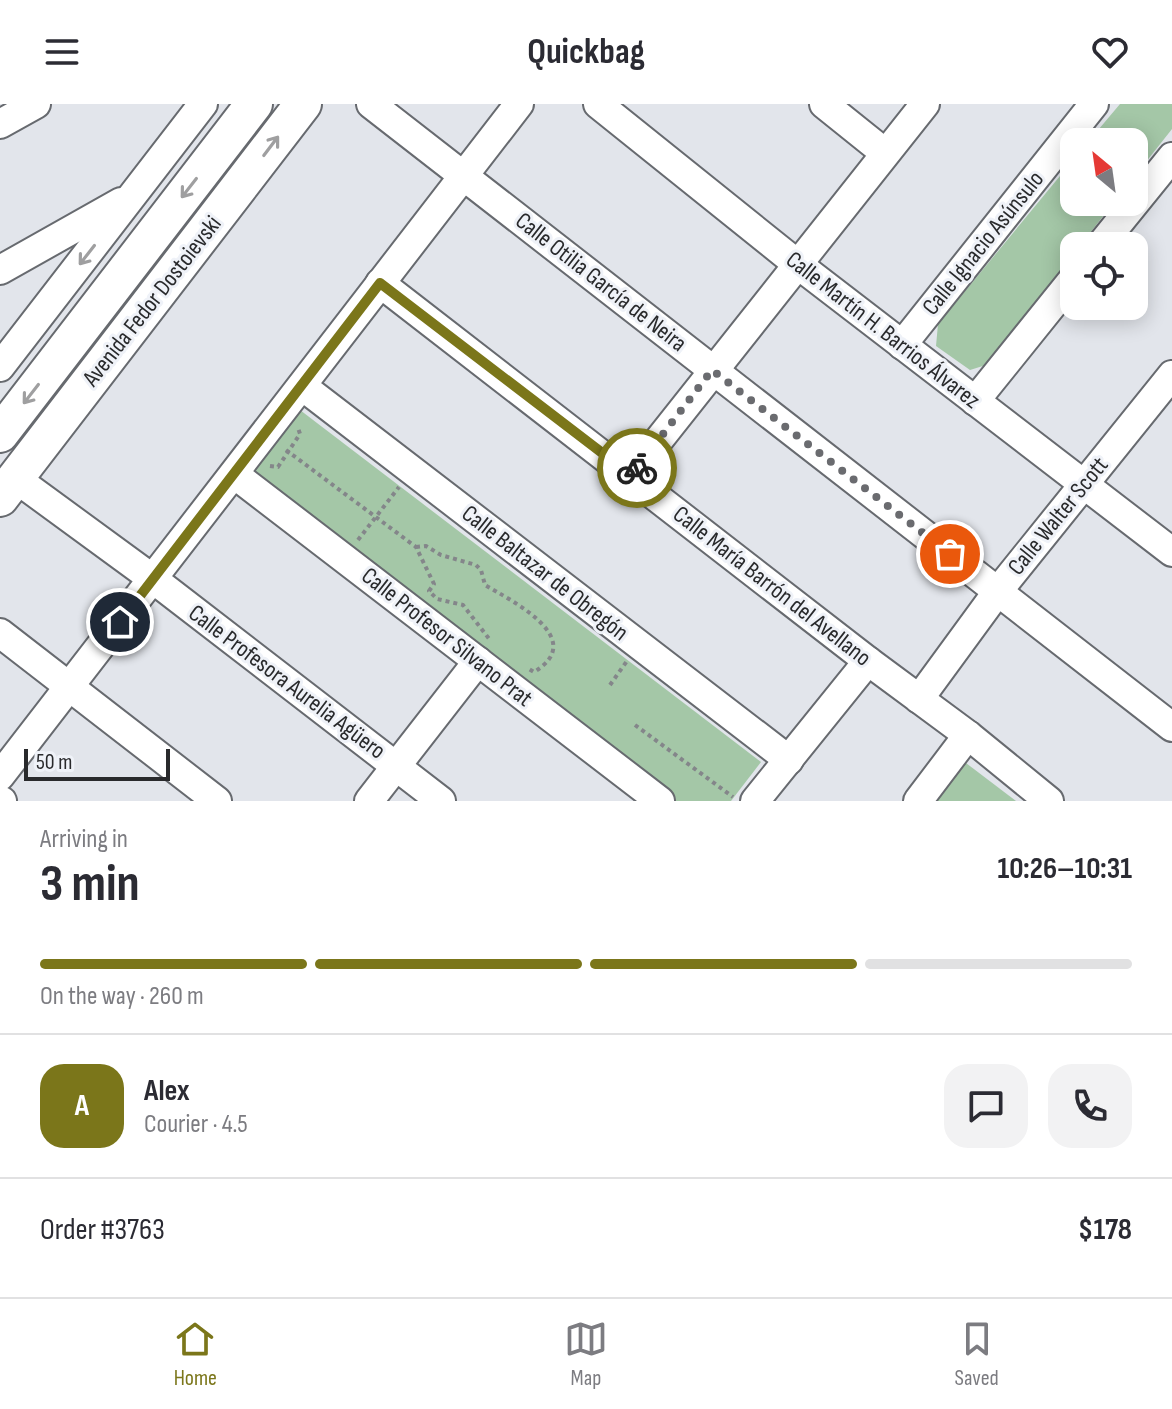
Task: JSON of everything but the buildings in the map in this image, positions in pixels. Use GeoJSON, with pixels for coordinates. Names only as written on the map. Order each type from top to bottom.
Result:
{"type":"FeatureCollection","features":[{"type":"Feature","properties":{"kind":"main road","name":"Avenida Fedor Dostoievski"},"geometry":{"type":"LineString","coordinates":[[0,434],[254,104]]}},
{"type":"Feature","properties":{"kind":"main road","name":"Avenida Fedor Dostoievski"},"geometry":{"type":"LineString","coordinates":[[8,488],[303,104]]}},
{"type":"Feature","properties":{"kind":"street"},"geometry":{"type":"LineString","coordinates":[[0,124],[36,104]]}},
{"type":"Feature","properties":{"kind":"street","name":"Calle Otilia García de Neira"},"geometry":{"type":"LineString","coordinates":[[371,104],[1172,727]]}},
{"type":"Feature","properties":{"kind":"street"},"geometry":{"type":"LineString","coordinates":[[0,776],[153,579],[247,469],[265,434],[519,104]]}},
{"type":"Feature","properties":{"kind":"street","name":"Calle Martín H. Barrios Álvarez"},"geometry":{"type":"LineString","coordinates":[[598,104],[796,263],[1172,552]]}},
{"type":"Feature","properties":{"kind":"street"},"geometry":{"type":"LineString","coordinates":[[824,104],[885,153]]}},
{"type":"Feature","properties":{"kind":"street"},"geometry":{"type":"LineString","coordinates":[[631,475],[925,104]]}},
{"type":"Feature","properties":{"kind":"street","name":"Calle Ignacio Asúnsulo"},"geometry":{"type":"LineString","coordinates":[[902,345],[1094,104]]}},
{"type":"Feature","properties":{"kind":"street"},"geometry":{"type":"LineString","coordinates":[[5,354],[132,195],[196,107],[238,189]]}},
{"type":"Feature","properties":{"kind":"street"},"geometry":{"type":"LineString","coordinates":[[1111,232],[1172,157]]}},
{"type":"Feature","properties":{"kind":"street"},"geometry":{"type":"LineString","coordinates":[[0,270],[132,195]]}},
{"type":"Feature","properties":{"kind":"street","name":"Calle María Barrón del Avellano"},"geometry":{"type":"LineString","coordinates":[[380,283],[968,735],[1049,801]]}},
{"type":"Feature","properties":{"kind":"street"},"geometry":{"type":"LineString","coordinates":[[975,401],[1060,295]]}},
{"type":"Feature","properties":{"kind":"street","name":"Calle Walter Scott"},"geometry":{"type":"LineString","coordinates":[[919,699],[998,591],[1172,375]]}},
{"type":"Feature","properties":{"kind":"street","name":"Calle Baltazar de Obregón"},"geometry":{"type":"LineString","coordinates":[[302,386],[789,760]]}},
{"type":"Feature","properties":{"kind":"street","name":"Calle Profesor Silvano Prat"},"geometry":{"type":"LineString","coordinates":[[247,469],[487,653],[660,801]]}},
{"type":"Feature","properties":{"kind":"street","name":"Calle Profesora Aurelia Agüero"},"geometry":{"type":"LineString","coordinates":[[8,488],[153,579],[441,801]]}},
{"type":"Feature","properties":{"kind":"street"},"geometry":{"type":"LineString","coordinates":[[0,633],[217,801]]}},
{"type":"Feature","properties":{"kind":"street"},"geometry":{"type":"LineString","coordinates":[[369,801],[487,653]]}},
{"type":"Feature","properties":{"kind":"street"},"geometry":{"type":"LineString","coordinates":[[755,801],[868,661]]}},
{"type":"Feature","properties":{"kind":"street"},"geometry":{"type":"LineString","coordinates":[[918,801],[968,735]]}},
{"type":"Feature","properties":{"kind":"path"},"geometry":{"type":"LineString","coordinates":[[247,469],[278,467],[300,434],[296,426]]}},
{"type":"Feature","properties":{"kind":"path"},"geometry":{"type":"LineString","coordinates":[[265,434],[416,547],[423,565],[432,575],[434,584],[429,591],[437,599],[463,605],[487,653]]}},
{"type":"Feature","properties":{"kind":"path"},"geometry":{"type":"LineString","coordinates":[[350,550],[401,485]]}},
{"type":"Feature","properties":{"kind":"path"},"geometry":{"type":"LineString","coordinates":[[416,547],[426,546],[441,555],[476,565],[481,570],[485,585],[548,628],[553,640],[547,664],[534,672],[524,667]]}},
{"type":"Feature","properties":{"kind":"path"},"geometry":{"type":"LineString","coordinates":[[610,685],[627,661]]}},
{"type":"Feature","properties":{"kind":"path"},"geometry":{"type":"LineString","coordinates":[[635,725],[736,799],[734,801]]}},
{"type":"Feature","properties":{"kind":"green space"},"geometry":{"type":"Polygon","coordinates":[[[1120,104],[1172,104],[1172,129],[1148,159],[1148,128],[1100,128],[1120,104]]]}},
{"type":"Feature","properties":{"kind":"green space"},"geometry":{"type":"Polygon","coordinates":[[[1060,176],[1060,216],[1103,216],[1091,232],[1060,232],[1060,271],[986,365],[970,370],[936,346],[938,324],[1060,176]]]}},
{"type":"Feature","properties":{"kind":"green space"},"geometry":{"type":"Polygon","coordinates":[[[300,410],[761,762],[731,801],[673,801],[253,473],[300,410]]]}},
{"type":"Feature","properties":{"kind":"green space"},"geometry":{"type":"Polygon","coordinates":[[[962,760],[1016,801],[929,801],[962,760]]]}},
{"type":"Feature","properties":{"kind":"way so far"},"geometry":{"type":"LineString","coordinates":[[637,468],[712,370],[950,554]]}},
{"type":"Feature","properties":{"kind":"route"},"geometry":{"type":"LineString","coordinates":[[120,622],[380,283],[631,475],[637,468]]}}]}
